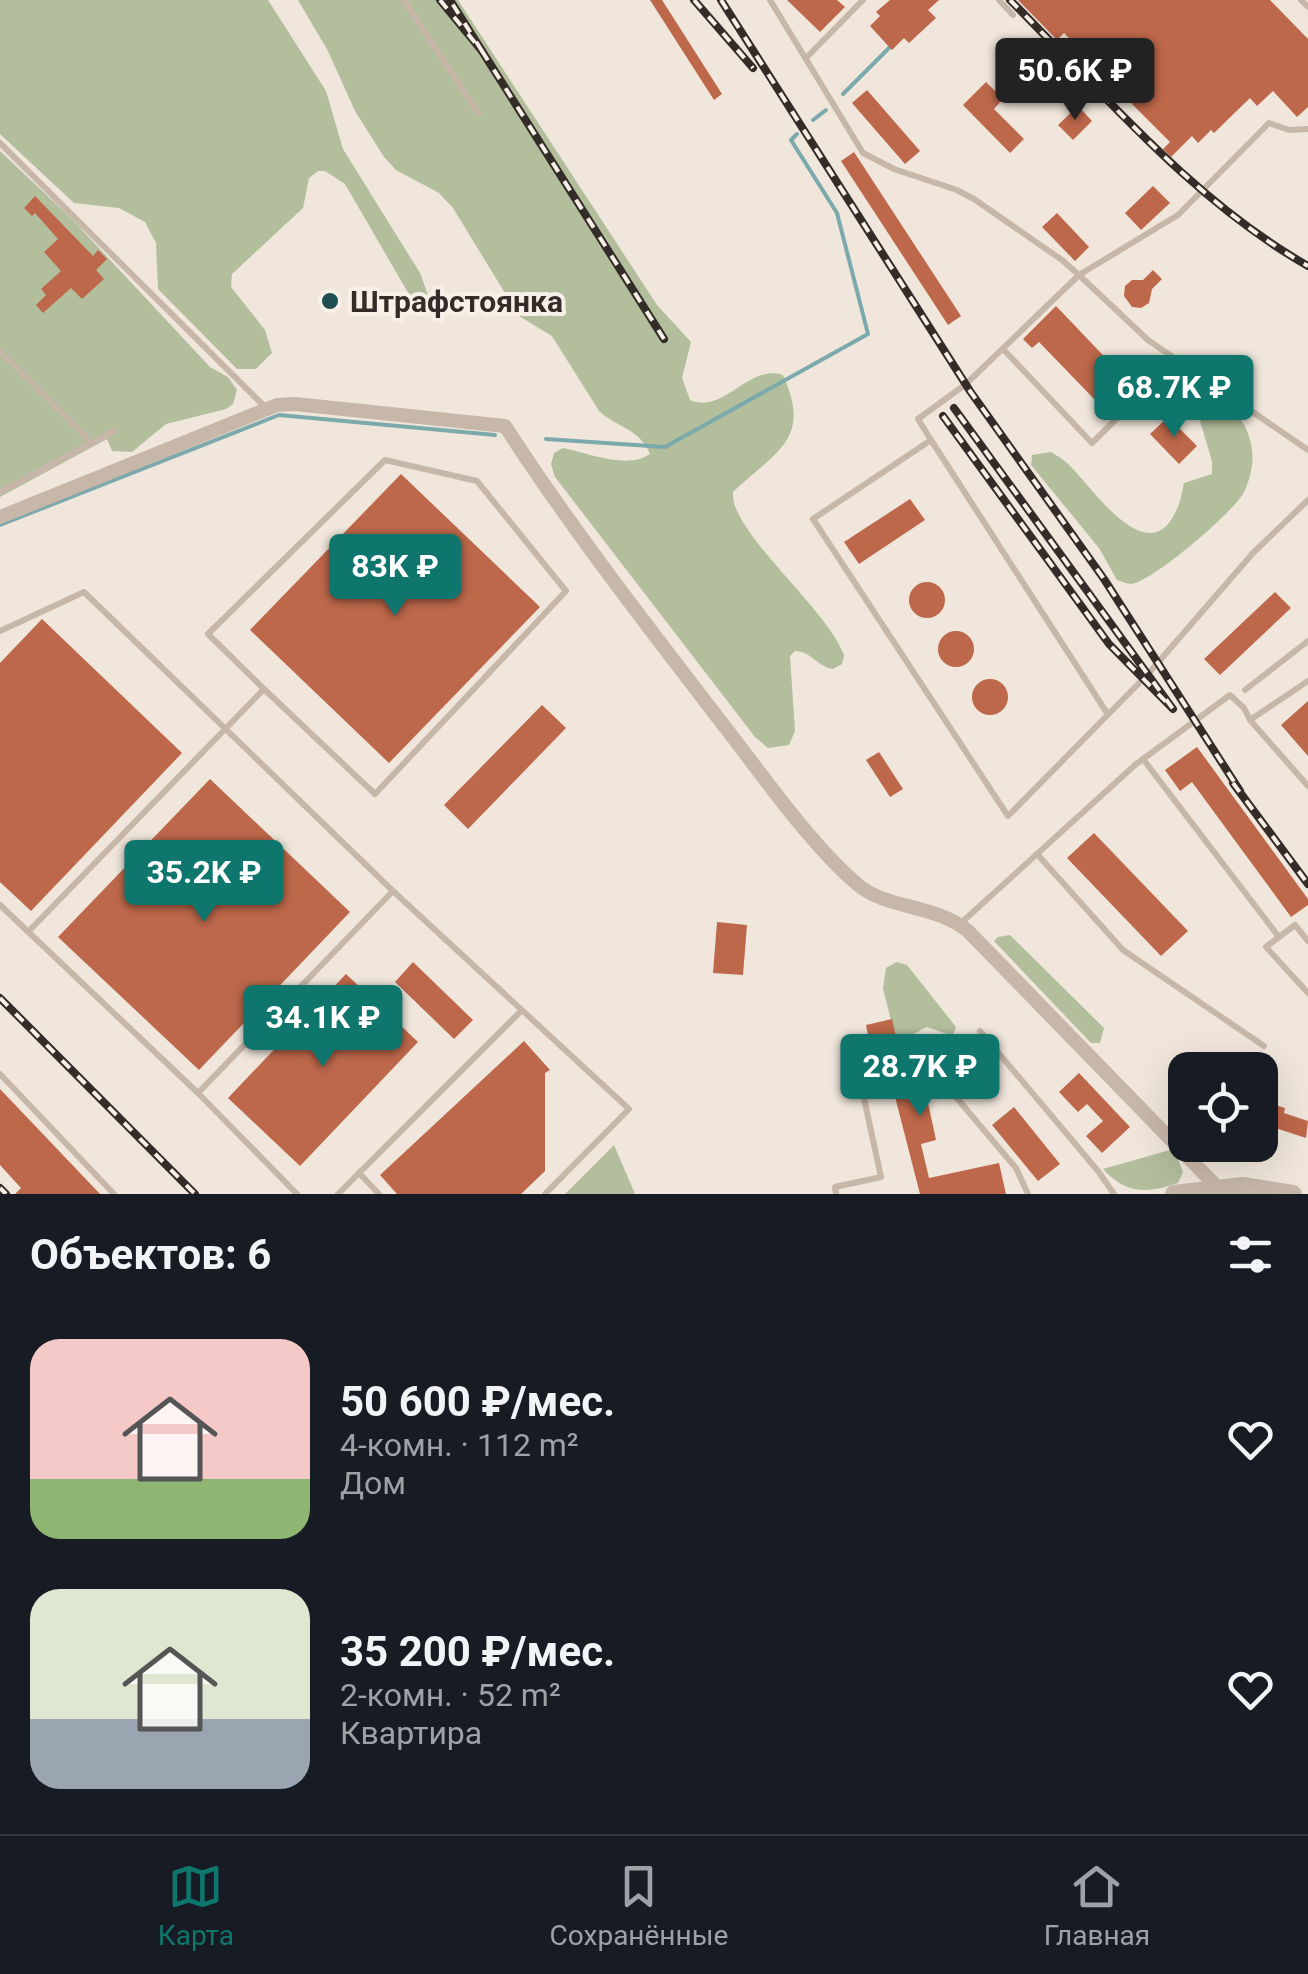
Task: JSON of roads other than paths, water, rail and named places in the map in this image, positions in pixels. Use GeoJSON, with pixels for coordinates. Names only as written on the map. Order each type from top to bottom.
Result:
{"type":"FeatureCollection","features":[{"type":"Feature","properties":{"kind":"street"},"geometry":{"type":"LineString","coordinates":[[0,517],[266,409],[296,404],[505,426],[589,551],[772,787],[843,870],[870,893],[928,909],[960,924],[1217,1187]]}},
{"type":"Feature","properties":{"kind":"street"},"geometry":{"type":"LineString","coordinates":[[1174,1194],[1217,1187],[1264,1188],[1293,1194]]}},
{"type":"Feature","properties":{"kind":"lane"},"geometry":{"type":"LineString","coordinates":[[404,0],[478,113]]}},
{"type":"Feature","properties":{"kind":"lane"},"geometry":{"type":"LineString","coordinates":[[770,0],[863,153],[974,199],[1062,260],[1128,324],[1308,450]]}},
{"type":"Feature","properties":{"kind":"lane"},"geometry":{"type":"LineString","coordinates":[[806,58],[863,0]]}},
{"type":"Feature","properties":{"kind":"lane"},"geometry":{"type":"LineString","coordinates":[[999,0],[1013,15]]}},
{"type":"Feature","properties":{"kind":"lane"},"geometry":{"type":"LineString","coordinates":[[1301,0],[1308,7]]}},
{"type":"Feature","properties":{"kind":"lane"},"geometry":{"type":"LineString","coordinates":[[1107,713],[918,419],[966,384],[1079,276],[1178,215],[1269,124],[1289,130],[1308,129]]}},
{"type":"Feature","properties":{"kind":"lane"},"geometry":{"type":"LineString","coordinates":[[0,144],[266,409]]}},
{"type":"Feature","properties":{"kind":"lane"},"geometry":{"type":"LineString","coordinates":[[1003,349],[1092,443],[1176,360]]}},
{"type":"Feature","properties":{"kind":"lane"},"geometry":{"type":"LineString","coordinates":[[0,351],[92,443]]}},
{"type":"Feature","properties":{"kind":"lane"},"geometry":{"type":"LineString","coordinates":[[0,492],[114,432]]}},
{"type":"Feature","properties":{"kind":"lane"},"geometry":{"type":"LineString","coordinates":[[930,440],[813,519],[1008,816],[1148,674],[1253,553],[1308,500]]}},
{"type":"Feature","properties":{"kind":"lane"},"geometry":{"type":"LineString","coordinates":[[384,460],[477,481],[566,591],[375,794],[264,689],[208,634],[384,460]]}},
{"type":"Feature","properties":{"kind":"lane"},"geometry":{"type":"LineString","coordinates":[[0,631],[84,592],[394,891],[629,1110],[545,1194]]}},
{"type":"Feature","properties":{"kind":"lane"},"geometry":{"type":"LineString","coordinates":[[1245,690],[1308,641]]}},
{"type":"Feature","properties":{"kind":"lane"},"geometry":{"type":"LineString","coordinates":[[1250,720],[1308,681]]}},
{"type":"Feature","properties":{"kind":"lane"},"geometry":{"type":"LineString","coordinates":[[28,932],[264,689]]}},
{"type":"Feature","properties":{"kind":"lane"},"geometry":{"type":"LineString","coordinates":[[960,924],[1143,759],[1230,695],[1308,786]]}},
{"type":"Feature","properties":{"kind":"lane"},"geometry":{"type":"LineString","coordinates":[[1143,759],[1280,936]]}},
{"type":"Feature","properties":{"kind":"lane"},"geometry":{"type":"LineString","coordinates":[[1036,854],[1122,950],[1264,1046]]}},
{"type":"Feature","properties":{"kind":"lane"},"geometry":{"type":"LineString","coordinates":[[198,1093],[394,891]]}},
{"type":"Feature","properties":{"kind":"lane"},"geometry":{"type":"LineString","coordinates":[[0,905],[198,1093],[297,1194]]}},
{"type":"Feature","properties":{"kind":"lane"},"geometry":{"type":"LineString","coordinates":[[1308,941],[1295,925],[1266,947],[1308,993]]}},
{"type":"Feature","properties":{"kind":"lane"},"geometry":{"type":"LineString","coordinates":[[338,1194],[522,1011]]}},
{"type":"Feature","properties":{"kind":"lane"},"geometry":{"type":"LineString","coordinates":[[980,1031],[1114,1194]]}},
{"type":"Feature","properties":{"kind":"lane"},"geometry":{"type":"LineString","coordinates":[[836,1194],[835,1187],[881,1177],[851,1038]]}},
{"type":"Feature","properties":{"kind":"lane"},"geometry":{"type":"LineString","coordinates":[[0,1074],[114,1194]]}},
{"type":"Feature","properties":{"kind":"lane"},"geometry":{"type":"LineString","coordinates":[[944,1083],[1016,1168],[1028,1194]]}},
{"type":"Feature","properties":{"kind":"lane"},"geometry":{"type":"LineString","coordinates":[[359,1173],[379,1194]]}},
{"type":"Feature","properties":{"kind":"waterway"},"geometry":{"type":"LineString","coordinates":[[843,94],[890,47]]}},
{"type":"Feature","properties":{"kind":"waterway"},"geometry":{"type":"LineString","coordinates":[[813,120],[826,110]]}},
{"type":"Feature","properties":{"kind":"waterway"},"geometry":{"type":"LineString","coordinates":[[546,439],[665,447],[868,334],[837,213],[791,140],[797,134]]}},
{"type":"Feature","properties":{"kind":"waterway"},"geometry":{"type":"LineString","coordinates":[[0,525],[279,415],[495,435]]}},
{"type":"Feature","properties":{"kind":"railway"},"geometry":{"type":"LineString","coordinates":[[440,0],[482,51],[450,0]]}},
{"type":"Feature","properties":{"kind":"railway"},"geometry":{"type":"LineString","coordinates":[[694,0],[753,68]]}},
{"type":"Feature","properties":{"kind":"railway"},"geometry":{"type":"LineString","coordinates":[[721,0],[970,391],[1104,579],[1240,791]]}},
{"type":"Feature","properties":{"kind":"railway"},"geometry":{"type":"LineString","coordinates":[[1010,0],[1188,178],[1226,210],[1308,266]]}},
{"type":"Feature","properties":{"kind":"railway"},"geometry":{"type":"LineString","coordinates":[[482,51],[664,339]]}},
{"type":"Feature","properties":{"kind":"railway"},"geometry":{"type":"LineString","coordinates":[[943,416],[1109,644],[1173,709],[954,408]]}},
{"type":"Feature","properties":{"kind":"railway"},"geometry":{"type":"LineString","coordinates":[[1233,783],[1308,884]]}},
{"type":"Feature","properties":{"kind":"railway"},"geometry":{"type":"LineString","coordinates":[[0,998],[195,1194]]}},
{"type":"Feature","properties":{"kind":"railway"},"geometry":{"type":"LineString","coordinates":[[0,1188],[6,1194]]}},
{"type":"Feature","properties":{"kind":"place","name":"Штрафстоянка"},"geometry":{"type":"Point","coordinates":[330,301]}}]}
